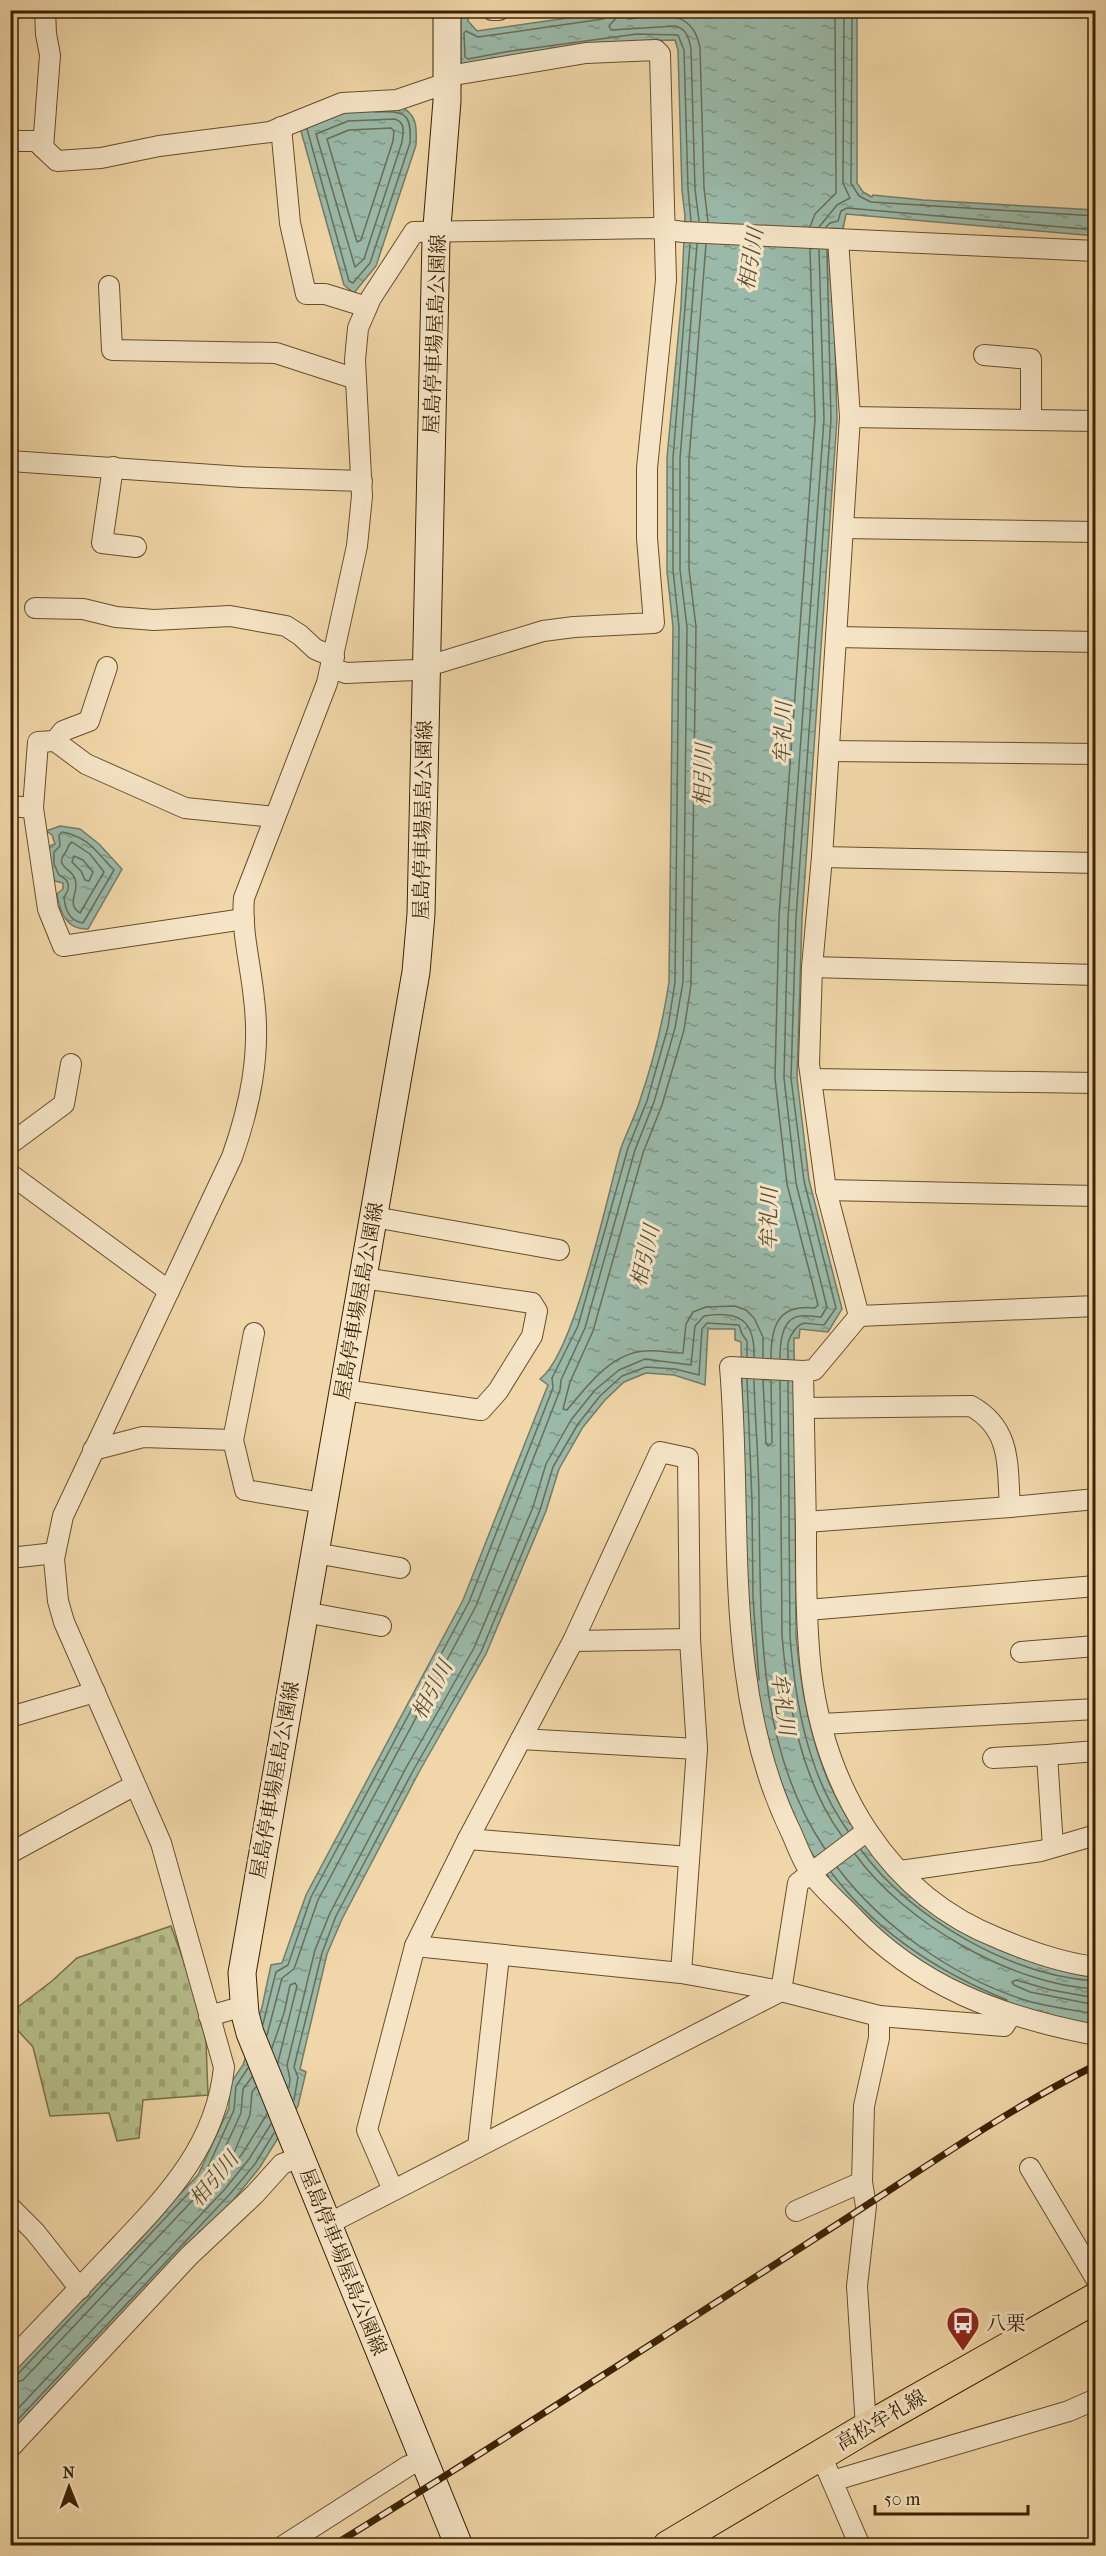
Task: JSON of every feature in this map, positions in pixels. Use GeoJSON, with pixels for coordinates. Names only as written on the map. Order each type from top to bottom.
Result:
{"type":"FeatureCollection","features":[{"type":"Feature","properties":{"kind":"main road","name":"屋島停車場屋島公園線"},"geometry":{"type":"LineString","coordinates":[[447,10],[448,78],[437,232],[419,943],[412,1001],[242,1973],[245,2012],[296,2146],[459,2546]]}},
{"type":"Feature","properties":{"kind":"main road","name":"高松牟礼線"},"geometry":{"type":"LineString","coordinates":[[668,2546],[826,2468],[866,2428],[1095,2298]]}},
{"type":"Feature","properties":{"kind":"street"},"geometry":{"type":"LineString","coordinates":[[43,148],[50,55],[45,10]]}},
{"type":"Feature","properties":{"kind":"street"},"geometry":{"type":"LineString","coordinates":[[492,10],[499,10]]}},
{"type":"Feature","properties":{"kind":"street"},"geometry":{"type":"LineString","coordinates":[[10,143],[36,141],[57,161],[101,158],[159,146],[270,132],[342,103],[397,99],[460,74],[586,53],[656,50],[660,54],[673,231],[647,468],[647,538],[654,623],[543,631],[415,670],[346,673],[286,626],[231,616],[154,620],[116,617],[83,609],[35,609]]}},
{"type":"Feature","properties":{"kind":"street"},"geometry":{"type":"LineString","coordinates":[[280,127],[290,223],[306,294],[325,294],[366,307]]}},
{"type":"Feature","properties":{"kind":"street"},"geometry":{"type":"LineString","coordinates":[[10,2361],[179,2181],[206,2136],[222,2088],[224,2067],[161,1843],[64,1622],[54,1580],[55,1553],[63,1516],[232,1158],[250,1097],[256,1034],[255,1002],[244,919],[247,888],[333,663],[357,546],[362,481],[356,344],[358,328],[366,307],[414,232],[673,231],[1095,251]]}},
{"type":"Feature","properties":{"kind":"street"},"geometry":{"type":"LineString","coordinates":[[834,238],[850,417],[822,857],[812,967],[809,1064],[826,1190],[859,1316]]}},
{"type":"Feature","properties":{"kind":"street"},"geometry":{"type":"LineString","coordinates":[[109,286],[112,350],[276,353],[356,379]]}},
{"type":"Feature","properties":{"kind":"street"},"geometry":{"type":"LineString","coordinates":[[984,355],[1031,359],[1031,420]]}},
{"type":"Feature","properties":{"kind":"street"},"geometry":{"type":"LineString","coordinates":[[850,417],[1095,421]]}},
{"type":"Feature","properties":{"kind":"street"},"geometry":{"type":"LineString","coordinates":[[10,461],[242,477],[362,481]]}},
{"type":"Feature","properties":{"kind":"street"},"geometry":{"type":"LineString","coordinates":[[113,467],[102,543],[136,547]]}},
{"type":"Feature","properties":{"kind":"street"},"geometry":{"type":"LineString","coordinates":[[843,528],[1095,532]]}},
{"type":"Feature","properties":{"kind":"street"},"geometry":{"type":"LineString","coordinates":[[836,638],[1095,642]]}},
{"type":"Feature","properties":{"kind":"street"},"geometry":{"type":"LineString","coordinates":[[55,741],[63,731],[90,721],[107,667]]}},
{"type":"Feature","properties":{"kind":"street"},"geometry":{"type":"LineString","coordinates":[[244,919],[63,946],[48,909],[33,808],[38,742],[55,741],[86,764],[185,808],[275,817]]}},
{"type":"Feature","properties":{"kind":"street"},"geometry":{"type":"LineString","coordinates":[[829,751],[1095,754]]}},
{"type":"Feature","properties":{"kind":"street"},"geometry":{"type":"LineString","coordinates":[[10,806],[33,808]]}},
{"type":"Feature","properties":{"kind":"street"},"geometry":{"type":"LineString","coordinates":[[822,857],[1095,863]]}},
{"type":"Feature","properties":{"kind":"street"},"geometry":{"type":"LineString","coordinates":[[812,967],[1095,975]]}},
{"type":"Feature","properties":{"kind":"street"},"geometry":{"type":"LineString","coordinates":[[10,1144],[64,1104],[71,1064]]}},
{"type":"Feature","properties":{"kind":"street"},"geometry":{"type":"LineString","coordinates":[[812,1079],[1095,1083]]}},
{"type":"Feature","properties":{"kind":"street"},"geometry":{"type":"LineString","coordinates":[[10,1174],[169,1291]]}},
{"type":"Feature","properties":{"kind":"street"},"geometry":{"type":"LineString","coordinates":[[826,1190],[1095,1196]]}},
{"type":"Feature","properties":{"kind":"street"},"geometry":{"type":"LineString","coordinates":[[374,1217],[559,1250]]}},
{"type":"Feature","properties":{"kind":"street"},"geometry":{"type":"LineString","coordinates":[[344,1390],[481,1410],[498,1391],[532,1336],[537,1311],[532,1303],[363,1278]]}},
{"type":"Feature","properties":{"kind":"street"},"geometry":{"type":"LineString","coordinates":[[1095,1306],[859,1316],[814,1370],[730,1367],[741,1629],[750,1700],[759,1751],[778,1807],[810,1872],[870,1935],[899,1959],[947,1989],[1011,2016],[1095,2035]]}},
{"type":"Feature","properties":{"kind":"street"},"geometry":{"type":"LineString","coordinates":[[254,1333],[233,1440],[245,1490],[324,1503]]}},
{"type":"Feature","properties":{"kind":"street"},"geometry":{"type":"LineString","coordinates":[[803,1371],[807,1610],[811,1673],[827,1745],[843,1791],[867,1832],[927,1900],[971,1928],[1036,1954],[1095,1967]]}},
{"type":"Feature","properties":{"kind":"street"},"geometry":{"type":"LineString","coordinates":[[804,1408],[971,1406],[984,1413],[998,1428],[1005,1445],[1010,1507]]}},
{"type":"Feature","properties":{"kind":"street"},"geometry":{"type":"LineString","coordinates":[[93,1450],[143,1437],[233,1440]]}},
{"type":"Feature","properties":{"kind":"street"},"geometry":{"type":"LineString","coordinates":[[393,2190],[367,2130],[415,1946],[468,1839],[573,1641],[660,1452],[688,1458],[690,1639],[698,1749],[681,1973]]}},
{"type":"Feature","properties":{"kind":"street"},"geometry":{"type":"LineString","coordinates":[[806,1522],[1095,1499]]}},
{"type":"Feature","properties":{"kind":"street"},"geometry":{"type":"LineString","coordinates":[[10,1558],[55,1553]]}},
{"type":"Feature","properties":{"kind":"street"},"geometry":{"type":"LineString","coordinates":[[315,1553],[400,1568]]}},
{"type":"Feature","properties":{"kind":"street"},"geometry":{"type":"LineString","coordinates":[[807,1610],[1095,1586]]}},
{"type":"Feature","properties":{"kind":"street"},"geometry":{"type":"LineString","coordinates":[[304,1612],[381,1626]]}},
{"type":"Feature","properties":{"kind":"street"},"geometry":{"type":"LineString","coordinates":[[573,1641],[690,1639]]}},
{"type":"Feature","properties":{"kind":"street"},"geometry":{"type":"LineString","coordinates":[[1021,1652],[1095,1646]]}},
{"type":"Feature","properties":{"kind":"street"},"geometry":{"type":"LineString","coordinates":[[10,1717],[94,1692]]}},
{"type":"Feature","properties":{"kind":"street"},"geometry":{"type":"LineString","coordinates":[[822,1724],[1095,1709]]}},
{"type":"Feature","properties":{"kind":"street"},"geometry":{"type":"LineString","coordinates":[[521,1739],[698,1749]]}},
{"type":"Feature","properties":{"kind":"street"},"geometry":{"type":"LineString","coordinates":[[993,1758],[1095,1751]]}},
{"type":"Feature","properties":{"kind":"street"},"geometry":{"type":"LineString","coordinates":[[1047,1755],[1053,1847]]}},
{"type":"Feature","properties":{"kind":"street"},"geometry":{"type":"LineString","coordinates":[[10,1853],[135,1785]]}},
{"type":"Feature","properties":{"kind":"street"},"geometry":{"type":"LineString","coordinates":[[781,1991],[798,1883],[867,1832]]}},
{"type":"Feature","properties":{"kind":"street"},"geometry":{"type":"LineString","coordinates":[[900,1872],[1053,1847],[1095,1835]]}},
{"type":"Feature","properties":{"kind":"street"},"geometry":{"type":"LineString","coordinates":[[468,1839],[689,1857]]}},
{"type":"Feature","properties":{"kind":"street"},"geometry":{"type":"LineString","coordinates":[[415,1946],[681,1973],[781,1991],[879,2016],[1004,2026],[1011,2016]]}},
{"type":"Feature","properties":{"kind":"street"},"geometry":{"type":"LineString","coordinates":[[478,2146],[499,1956]]}},
{"type":"Feature","properties":{"kind":"street"},"geometry":{"type":"LineString","coordinates":[[328,2224],[781,1991]]}},
{"type":"Feature","properties":{"kind":"street"},"geometry":{"type":"LineString","coordinates":[[209,2016],[245,2012]]}},
{"type":"Feature","properties":{"kind":"street"},"geometry":{"type":"LineString","coordinates":[[866,2428],[857,2286],[866,2206],[862,2182],[864,2106],[879,2038],[879,2016]]}},
{"type":"Feature","properties":{"kind":"street"},"geometry":{"type":"LineString","coordinates":[[10,2448],[189,2256],[255,2194],[296,2146]]}},
{"type":"Feature","properties":{"kind":"street"},"geometry":{"type":"LineString","coordinates":[[1030,2168],[1095,2279]]}},
{"type":"Feature","properties":{"kind":"street"},"geometry":{"type":"LineString","coordinates":[[796,2211],[862,2182]]}},
{"type":"Feature","properties":{"kind":"street"},"geometry":{"type":"LineString","coordinates":[[10,2207],[35,2232],[80,2289]]}},
{"type":"Feature","properties":{"kind":"street"},"geometry":{"type":"LineString","coordinates":[[860,2546],[826,2468],[1069,2411],[1095,2399]]}},
{"type":"Feature","properties":{"kind":"street"},"geometry":{"type":"LineString","coordinates":[[283,2546],[408,2466],[424,2460]]}},
{"type":"Feature","properties":{"kind":"green space"},"geometry":{"type":"Polygon","coordinates":[[[171,1926],[196,1995],[206,2041],[208,2095],[143,2100],[139,2138],[117,2141],[109,2113],[50,2116],[33,2047],[11,2023],[10,2013],[52,1981],[77,1958],[171,1926]]]}},
{"type":"Feature","properties":{"kind":"water"},"geometry":{"type":"Polygon","coordinates":[[[624,10],[857,11],[857,183],[863,192],[872,197],[873,195],[1095,210],[1096,236],[846,214],[843,229],[832,228],[837,419],[802,918],[797,1078],[809,1180],[842,1309],[828,1332],[800,1329],[799,1338],[794,1338],[796,1636],[808,1715],[817,1751],[830,1785],[847,1817],[868,1847],[894,1876],[940,1914],[970,1934],[999,1949],[1095,1976],[1095,2028],[1023,2014],[966,1990],[918,1961],[872,1927],[843,1898],[804,1842],[762,1732],[747,1598],[741,1342],[735,1340],[735,1329],[708,1329],[705,1385],[674,1375],[646,1373],[624,1382],[605,1400],[583,1427],[559,1469],[546,1511],[486,1654],[419,1772],[342,1919],[327,1954],[300,2069],[306,2072],[298,2106],[260,2167],[235,2198],[11,2436],[11,2373],[198,2175],[229,2108],[230,2084],[243,2065],[262,2007],[271,1965],[282,1963],[306,1895],[463,1600],[548,1385],[540,1379],[553,1364],[577,1307],[621,1148],[639,1104],[658,1040],[669,982],[673,627],[667,571],[667,458],[681,306],[685,216],[682,190],[678,50],[675,40],[621,42],[540,52],[459,67],[458,11],[469,11],[468,21],[477,31],[624,10]]]}},
{"type":"Feature","properties":{"kind":"water"},"geometry":{"type":"Polygon","coordinates":[[[398,105],[412,116],[416,145],[376,266],[354,293],[344,285],[299,124],[345,108],[398,105]]]}},
{"type":"Feature","properties":{"kind":"water"},"geometry":{"type":"Polygon","coordinates":[[[60,826],[80,829],[99,844],[122,869],[88,929],[80,929],[65,919],[57,894],[63,889],[63,883],[55,881],[48,866],[47,847],[55,844],[52,835],[46,831],[60,826]]]}},
{"type":"Feature","properties":{"kind":"railway"},"geometry":{"type":"LineString","coordinates":[[332,2546],[578,2392],[991,2125],[1096,2065]]}},
{"type":"Feature","properties":{"kind":"place","name":"八栗"},"geometry":{"type":"Point","coordinates":[963,2352]}},
{"type":"Feature","properties":{"kind":"water label","name":"相引川"},"geometry":{"type":"Point","coordinates":[751,259]}},
{"type":"Feature","properties":{"kind":"water label","name":"牟礼川"},"geometry":{"type":"Point","coordinates":[783,733]}},
{"type":"Feature","properties":{"kind":"water label","name":"相引川"},"geometry":{"type":"Point","coordinates":[703,775]}},
{"type":"Feature","properties":{"kind":"water label","name":"牟礼川"},"geometry":{"type":"Point","coordinates":[769,1219]}},
{"type":"Feature","properties":{"kind":"water label","name":"相引川"},"geometry":{"type":"Point","coordinates":[645,1256]}},
{"type":"Feature","properties":{"kind":"water label","name":"相引川"},"geometry":{"type":"Point","coordinates":[432,1690]}},
{"type":"Feature","properties":{"kind":"water label","name":"牟礼川"},"geometry":{"type":"Point","coordinates":[783,1704]}},
{"type":"Feature","properties":{"kind":"water label","name":"相引川"},"geometry":{"type":"Point","coordinates":[214,2179]}}]}
